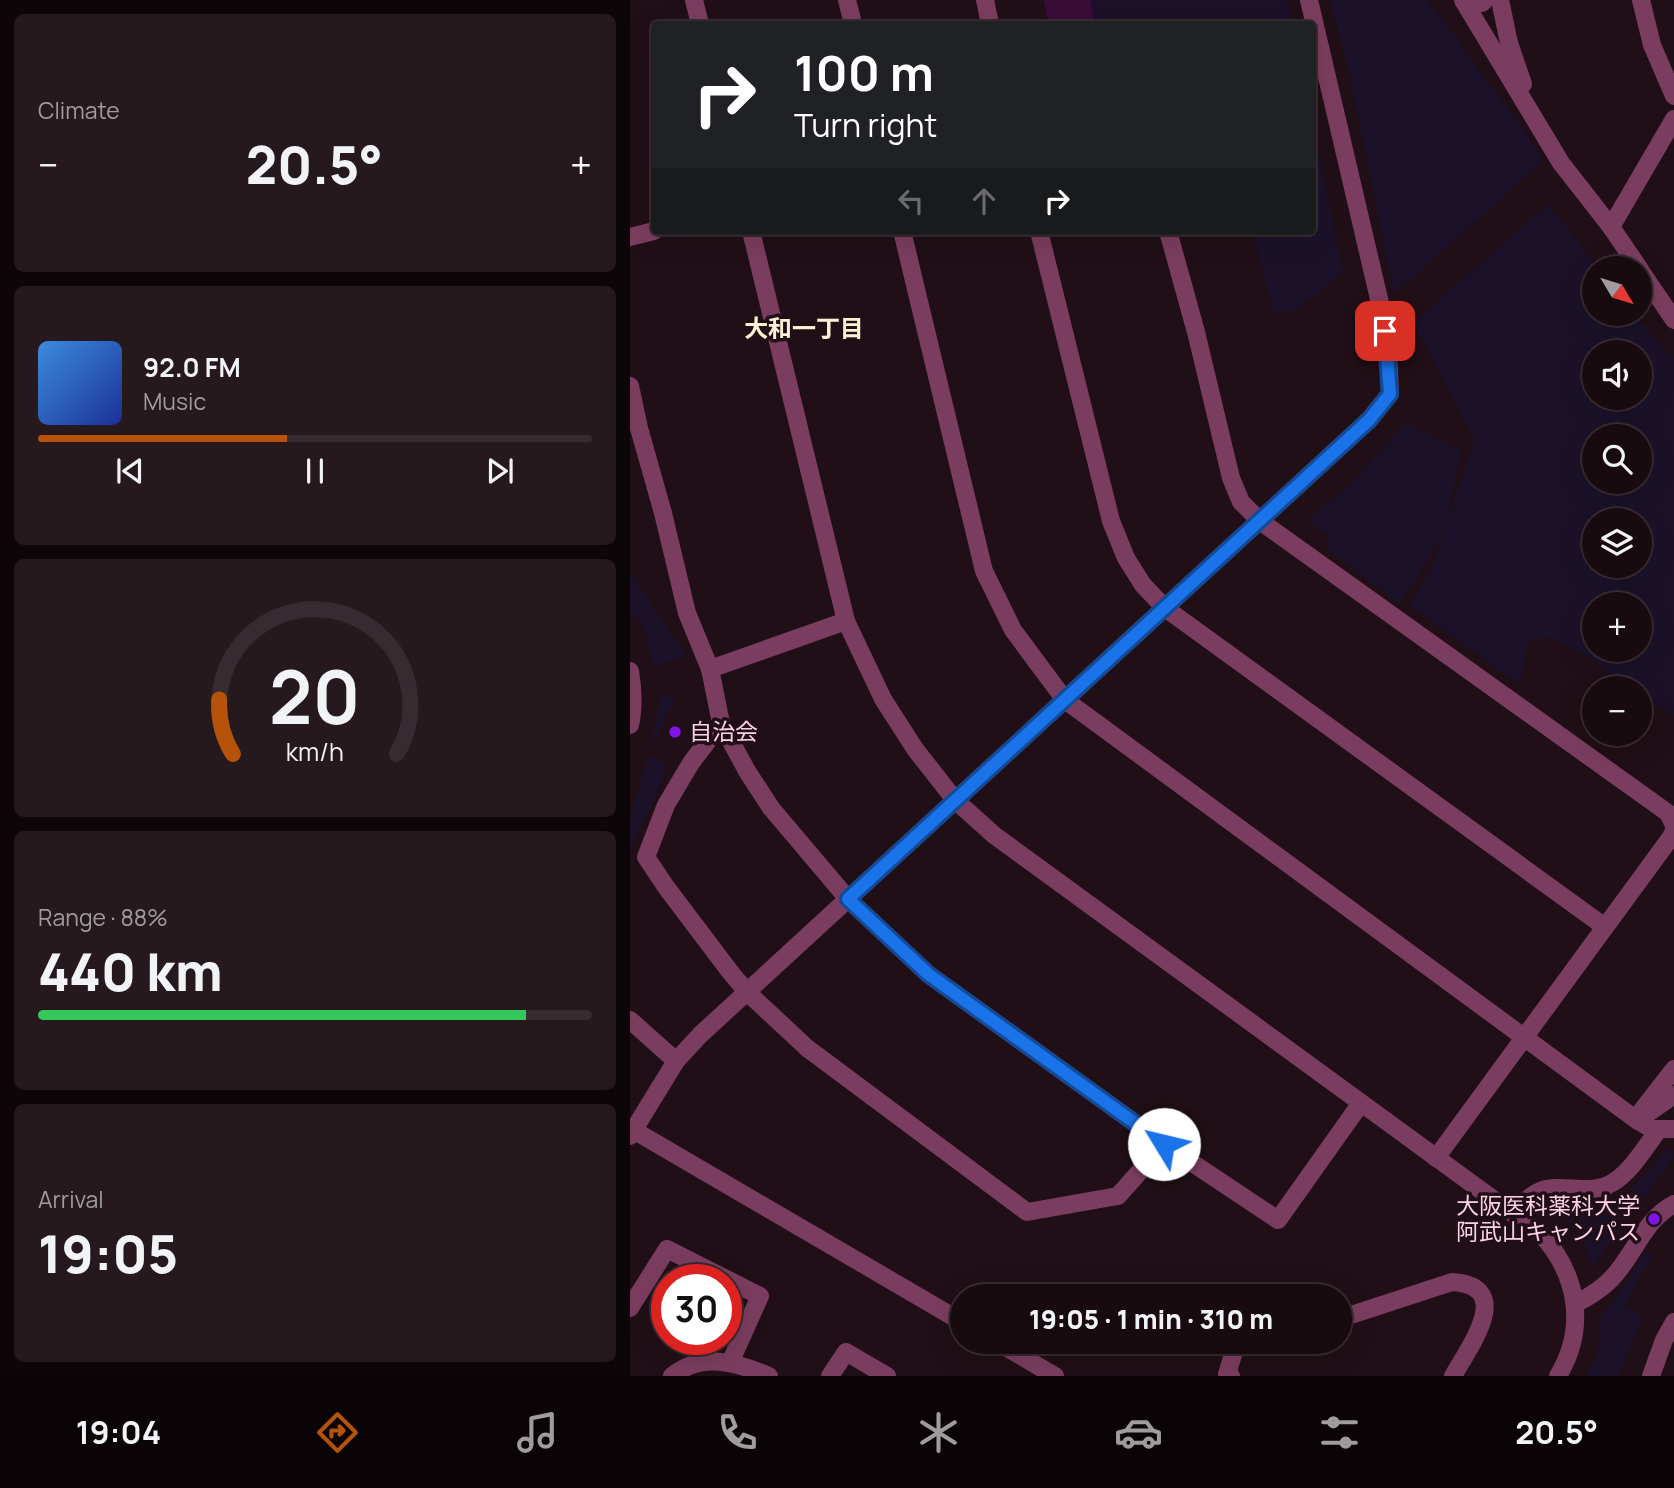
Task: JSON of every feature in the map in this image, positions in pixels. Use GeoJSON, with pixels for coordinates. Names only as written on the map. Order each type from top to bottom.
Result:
{"type":"FeatureCollection","features":[{"type":"Feature","properties":{"kind":"street"},"geometry":{"type":"LineString","coordinates":[[694,0],[699,21]]}},
{"type":"Feature","properties":{"kind":"street"},"geometry":{"type":"LineString","coordinates":[[847,0],[852,21]]}},
{"type":"Feature","properties":{"kind":"street"},"geometry":{"type":"LineString","coordinates":[[985,0],[989,21]]}},
{"type":"Feature","properties":{"kind":"street"},"geometry":{"type":"LineString","coordinates":[[1309,0],[1314,21]]}},
{"type":"Feature","properties":{"kind":"street"},"geometry":{"type":"LineString","coordinates":[[1466,0],[1482,3],[1485,0]]}},
{"type":"Feature","properties":{"kind":"street"},"geometry":{"type":"LineString","coordinates":[[1466,0],[1561,163],[1630,256]]}},
{"type":"Feature","properties":{"kind":"street"},"geometry":{"type":"LineString","coordinates":[[1500,0],[1508,43],[1536,121]]}},
{"type":"Feature","properties":{"kind":"street"},"geometry":{"type":"LineString","coordinates":[[1641,0],[1652,45],[1674,96]]}},
{"type":"Feature","properties":{"kind":"street"},"geometry":{"type":"LineString","coordinates":[[950,1315],[631,1132],[676,1061],[700,1035],[1369,420],[1390,394],[1388,347],[1383,316],[1316,30]]}},
{"type":"Feature","properties":{"kind":"street"},"geometry":{"type":"LineString","coordinates":[[1611,227],[1674,119]]}},
{"type":"Feature","properties":{"kind":"street"},"geometry":{"type":"LineString","coordinates":[[630,237],[651,232]]}},
{"type":"Feature","properties":{"kind":"street"},"geometry":{"type":"LineString","coordinates":[[752,235],[846,621],[883,699],[915,750],[955,800],[994,835],[1541,1234],[1558,1255],[1569,1279],[1575,1304],[1574,1337],[1570,1353],[1558,1376]]}},
{"type":"Feature","properties":{"kind":"street"},"geometry":{"type":"LineString","coordinates":[[903,235],[984,571],[1013,630],[1065,700],[1637,1119],[1652,1129],[1666,1129]]}},
{"type":"Feature","properties":{"kind":"street"},"geometry":{"type":"LineString","coordinates":[[1040,235],[1111,521],[1126,558],[1143,585],[1165,608],[1605,928]]}},
{"type":"Feature","properties":{"kind":"street"},"geometry":{"type":"LineString","coordinates":[[1169,235],[1196,332],[1231,478],[1241,502],[1260,521],[1668,813],[1674,825]]}},
{"type":"Feature","properties":{"kind":"street"},"geometry":{"type":"LineString","coordinates":[[1652,288],[1674,320]]}},
{"type":"Feature","properties":{"kind":"street"},"geometry":{"type":"LineString","coordinates":[[630,386],[634,429],[663,513],[687,613],[710,669],[720,723],[771,808],[848,899],[928,974],[1164,1144],[1278,1220],[1361,1103]]}},
{"type":"Feature","properties":{"kind":"street"},"geometry":{"type":"LineString","coordinates":[[710,669],[846,621]]}},
{"type":"Feature","properties":{"kind":"street"},"geometry":{"type":"LineString","coordinates":[[630,671],[633,697],[630,725]]}},
{"type":"Feature","properties":{"kind":"street"},"geometry":{"type":"LineString","coordinates":[[720,723],[691,763],[666,805],[646,857],[674,898],[747,992],[807,1048],[1027,1212],[1118,1196],[1164,1144]]}},
{"type":"Feature","properties":{"kind":"street"},"geometry":{"type":"LineString","coordinates":[[1436,1158],[1674,830]]}},
{"type":"Feature","properties":{"kind":"street"},"geometry":{"type":"LineString","coordinates":[[630,1020],[676,1061]]}},
{"type":"Feature","properties":{"kind":"street"},"geometry":{"type":"LineString","coordinates":[[1637,1119],[1674,1069]]}},
{"type":"Feature","properties":{"kind":"street"},"geometry":{"type":"LineString","coordinates":[[1637,1119],[1674,1095]]}},
{"type":"Feature","properties":{"kind":"street"},"geometry":{"type":"LineString","coordinates":[[1514,1215],[1530,1197],[1541,1191],[1597,1188],[1614,1182],[1666,1129]]}},
{"type":"Feature","properties":{"kind":"street"},"geometry":{"type":"LineString","coordinates":[[1575,1304],[1592,1295],[1614,1277],[1656,1217],[1674,1204]]}},
{"type":"Feature","properties":{"kind":"street"},"geometry":{"type":"LineString","coordinates":[[630,1308],[667,1249],[761,1296],[730,1363]]}},
{"type":"Feature","properties":{"kind":"street"},"geometry":{"type":"LineString","coordinates":[[1352,1315],[1452,1282],[1471,1286],[1486,1301],[1486,1314],[1453,1376]]}},
{"type":"Feature","properties":{"kind":"street"},"geometry":{"type":"LineString","coordinates":[[1651,1376],[1664,1340],[1674,1322]]}},
{"type":"Feature","properties":{"kind":"street"},"geometry":{"type":"LineString","coordinates":[[830,1376],[846,1352],[887,1376]]}},
{"type":"Feature","properties":{"kind":"street"},"geometry":{"type":"LineString","coordinates":[[1017,1354],[1055,1376]]}},
{"type":"Feature","properties":{"kind":"street"},"geometry":{"type":"LineString","coordinates":[[1231,1376],[1227,1374],[1233,1354]]}},
{"type":"Feature","properties":{"kind":"street"},"geometry":{"type":"LineString","coordinates":[[672,1376],[682,1368],[715,1360],[744,1366],[769,1376]]}},
{"type":"Feature","properties":{"kind":"shaded area"},"geometry":{"type":"Polygon","coordinates":[[[1079,0],[1287,0],[1291,21],[1083,21],[1079,0]]]}},
{"type":"Feature","properties":{"kind":"shaded area"},"geometry":{"type":"Polygon","coordinates":[[[1330,0],[1425,0],[1446,23],[1475,66],[1521,125],[1543,161],[1394,294],[1348,67],[1330,0]]]}},
{"type":"Feature","properties":{"kind":"shaded area"},"geometry":{"type":"Polygon","coordinates":[[[1316,141],[1343,272],[1295,311],[1273,312],[1253,235],[1316,235],[1316,141]]]}},
{"type":"Feature","properties":{"kind":"shaded area"},"geometry":{"type":"Polygon","coordinates":[[[1548,204],[1589,256],[1582,256],[1582,326],[1644,326],[1674,362],[1674,717],[1652,701],[1652,676],[1615,676],[1594,662],[1652,662],[1652,592],[1582,592],[1582,654],[1549,638],[1528,639],[1520,685],[1410,605],[1432,568],[1475,439],[1413,323],[1548,204]]]}},
{"type":"Feature","properties":{"kind":"shaded area"},"geometry":{"type":"Polygon","coordinates":[[[1406,423],[1461,450],[1446,523],[1436,547],[1399,604],[1327,548],[1329,536],[1307,521],[1352,482],[1406,423]]]}},
{"type":"Feature","properties":{"kind":"shaded area"},"geometry":{"type":"Polygon","coordinates":[[[630,573],[686,656],[654,667],[643,625],[630,611],[630,573]]]}},
{"type":"Feature","properties":{"kind":"shaded area"},"geometry":{"type":"Polygon","coordinates":[[[672,694],[675,698],[654,742],[652,740],[659,706],[658,698],[672,694]]]}},
{"type":"Feature","properties":{"kind":"shaded area"},"geometry":{"type":"Polygon","coordinates":[[[648,756],[667,765],[655,798],[630,847],[630,820],[648,756]]]}},
{"type":"Feature","properties":{"kind":"shaded area"},"geometry":{"type":"Polygon","coordinates":[[[1667,1147],[1674,1157],[1592,1267],[1578,1232],[1550,1207],[1552,1204],[1603,1204],[1618,1200],[1637,1184],[1667,1147]]]}},
{"type":"Feature","properties":{"kind":"shaded area"},"geometry":{"type":"Polygon","coordinates":[[[1644,1252],[1654,1254],[1624,1305],[1643,1319],[1617,1376],[1586,1376],[1597,1357],[1601,1316],[1619,1294],[1644,1252]]]}},
{"type":"Feature","properties":{"kind":"waterway"},"geometry":{"type":"LineString","coordinates":[[1067,0],[1071,21]]}},
{"type":"Feature","properties":{"kind":"place","name":"自治会"},"geometry":{"type":"Point","coordinates":[675,732]}},
{"type":"Feature","properties":{"kind":"place","name":"大阪医科薬科大学 阿武山キャンパス"},"geometry":{"type":"Point","coordinates":[1654,1219]}},
{"type":"Feature","properties":{"kind":"district","name":"大和一丁目"},"geometry":{"type":"Point","coordinates":[804,329]}},
{"type":"Feature","properties":{"kind":"route"},"geometry":{"type":"LineString","coordinates":[[1164,1144],[928,974],[848,899],[1369,420],[1390,394],[1385,331]]}}]}
